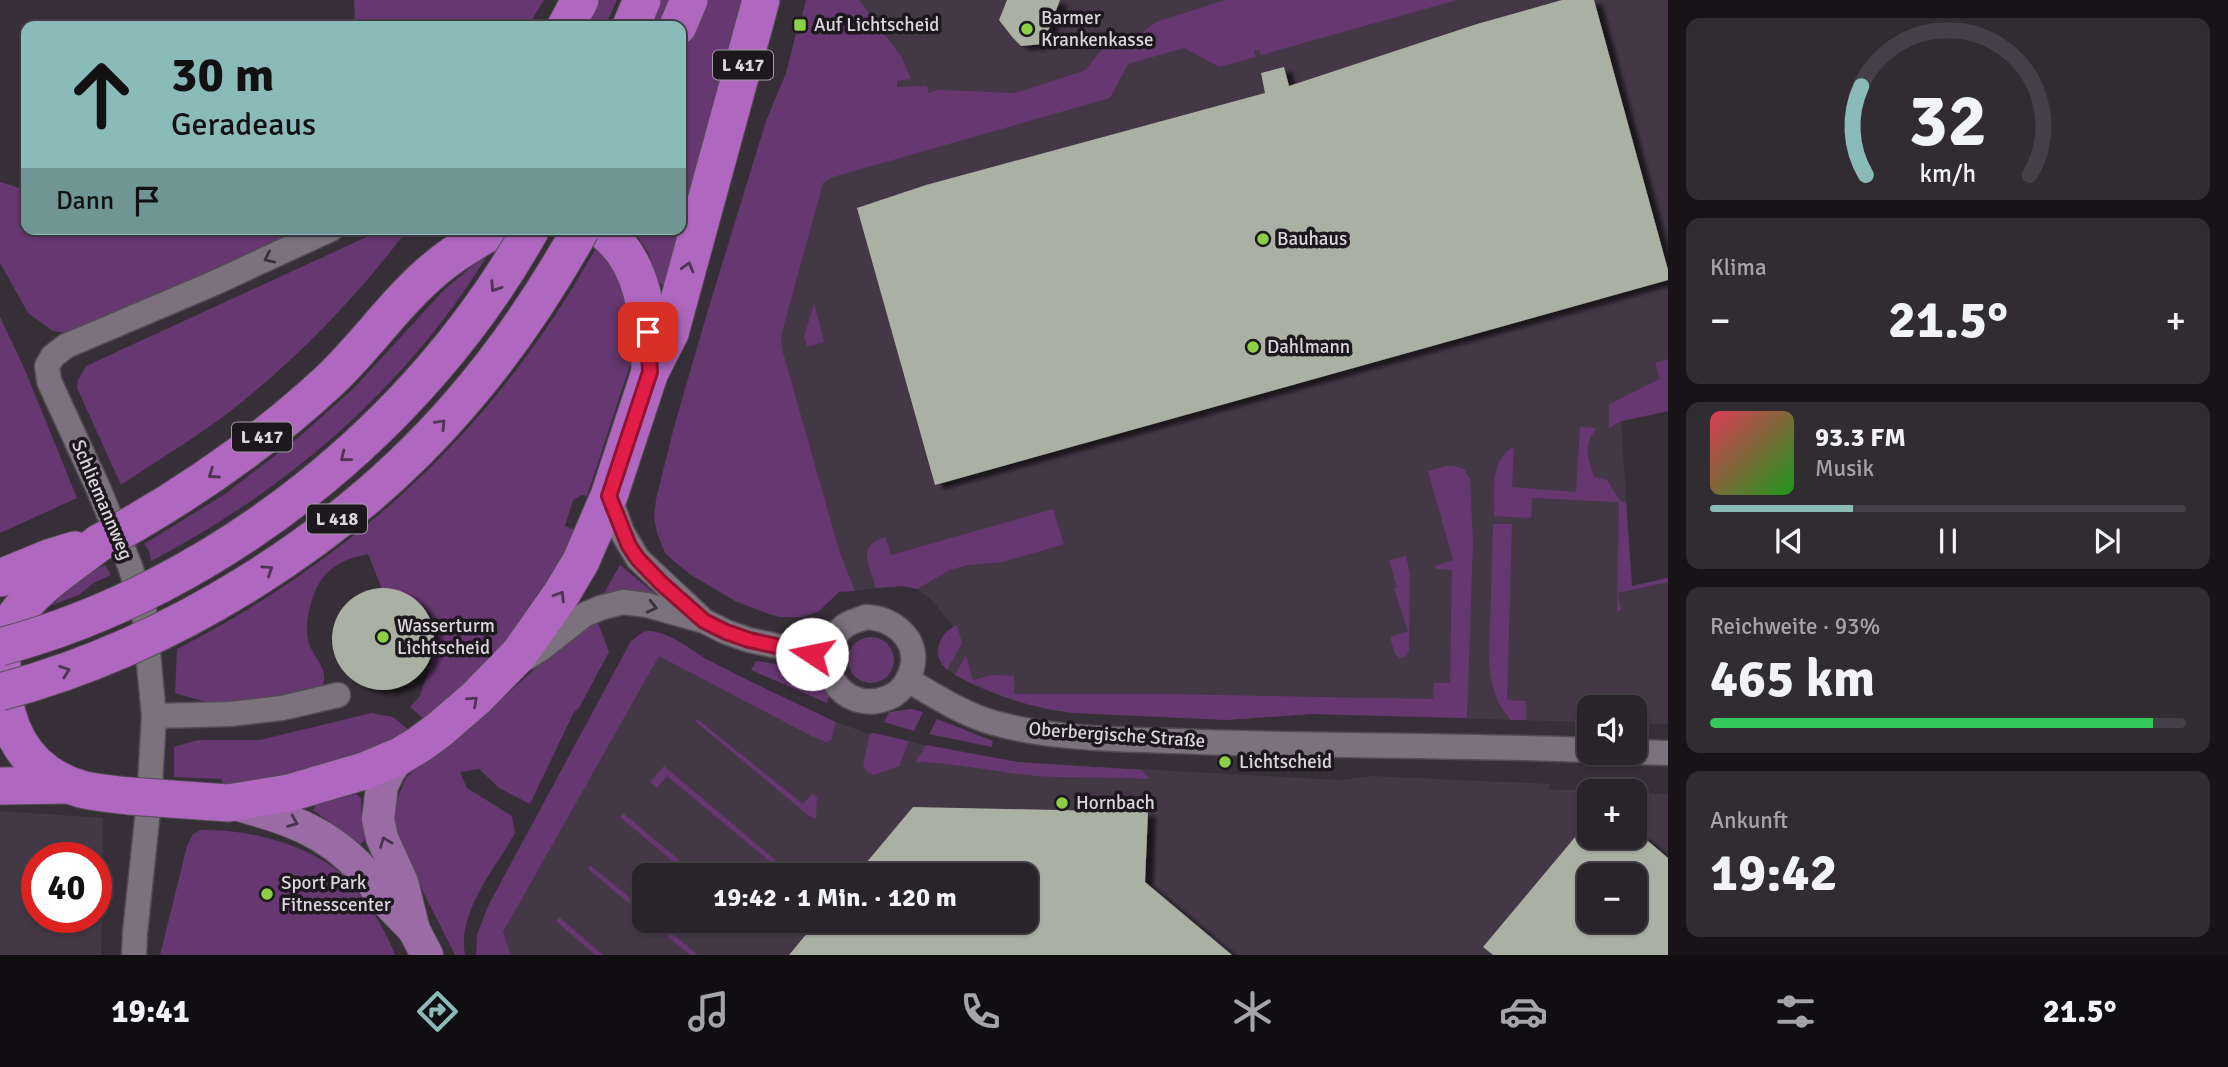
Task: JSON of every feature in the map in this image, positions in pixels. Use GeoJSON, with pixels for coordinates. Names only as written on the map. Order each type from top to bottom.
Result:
{"type":"FeatureCollection","features":[{"type":"Feature","properties":{"kind":"highway"},"geometry":{"type":"LineString","coordinates":[[569,21],[580,0]]}},
{"type":"Feature","properties":{"kind":"highway"},"geometry":{"type":"LineString","coordinates":[[633,21],[642,0]]}},
{"type":"Feature","properties":{"kind":"highway"},"geometry":{"type":"LineString","coordinates":[[680,21],[689,0]]}},
{"type":"Feature","properties":{"kind":"highway","name":"L 417"},"geometry":{"type":"LineString","coordinates":[[486,235],[441,264],[409,294],[330,379],[282,422],[215,472],[99,543],[39,590],[24,606],[13,620],[2,655],[3,690],[10,723],[19,745],[34,765],[68,785],[93,792],[129,796],[228,803],[289,793],[364,771],[420,743],[505,671],[562,593],[581,561],[609,496],[650,372],[670,332],[761,0]]}},
{"type":"Feature","properties":{"kind":"highway","name":"L 417"},"geometry":{"type":"LineString","coordinates":[[409,294],[448,235]]}},
{"type":"Feature","properties":{"kind":"highway","name":"L 418"},"geometry":{"type":"LineString","coordinates":[[0,647],[89,616],[165,582],[246,533],[307,488],[368,438],[424,380],[474,318],[527,235]]}},
{"type":"Feature","properties":{"kind":"highway","name":"L 418"},"geometry":{"type":"LineString","coordinates":[[0,692],[92,661],[167,629],[244,586],[354,507],[408,458],[461,404],[537,302],[577,235]]}},
{"type":"Feature","properties":{"kind":"highway","name":"L 417"},"geometry":{"type":"LineString","coordinates":[[607,235],[623,252],[639,280],[646,307],[650,372]]}},
{"type":"Feature","properties":{"kind":"highway","name":"L 417"},"geometry":{"type":"LineString","coordinates":[[0,578],[49,558],[99,543]]}},
{"type":"Feature","properties":{"kind":"highway","name":"L 417"},"geometry":{"type":"LineString","coordinates":[[0,786],[68,785]]}},
{"type":"Feature","properties":{"kind":"main road"},"geometry":{"type":"LineString","coordinates":[[420,743],[390,771],[382,786],[378,819],[382,838],[402,882],[421,942]]}},
{"type":"Feature","properties":{"kind":"main road"},"geometry":{"type":"LineString","coordinates":[[228,803],[282,818],[312,830],[340,848],[366,873],[382,897],[421,942]]}},
{"type":"Feature","properties":{"kind":"street","name":"Schliemannweg"},"geometry":{"type":"LineString","coordinates":[[134,955],[149,801],[154,716],[144,611],[131,566],[49,382],[46,373],[48,362],[66,346],[212,284],[318,235]]}},
{"type":"Feature","properties":{"kind":"street"},"geometry":{"type":"LineString","coordinates":[[609,496],[622,532],[638,559],[704,621]]}},
{"type":"Feature","properties":{"kind":"street"},"geometry":{"type":"LineString","coordinates":[[505,671],[542,648],[584,615],[623,602],[704,621],[749,640],[827,657]]}},
{"type":"Feature","properties":{"kind":"street"},"geometry":{"type":"LineString","coordinates":[[866,617],[890,622],[903,632],[913,649],[913,664],[908,680],[896,694],[879,702],[860,702],[847,696],[837,687],[830,675],[827,657],[837,633],[848,624],[866,617]]}},
{"type":"Feature","properties":{"kind":"street","name":"Oberbergische Straße"},"geometry":{"type":"LineString","coordinates":[[908,680],[990,722],[1059,735],[1257,744],[1577,750]]}},
{"type":"Feature","properties":{"kind":"street"},"geometry":{"type":"LineString","coordinates":[[154,716],[230,714],[282,708],[338,695]]}},
{"type":"Feature","properties":{"kind":"street"},"geometry":{"type":"LineString","coordinates":[[1647,752],[1668,753]]}},
{"type":"Feature","properties":{"kind":"shaded area"},"geometry":{"type":"Polygon","coordinates":[[[354,0],[544,0],[531,21],[355,21],[354,0]]]}},
{"type":"Feature","properties":{"kind":"shaded area"},"geometry":{"type":"Polygon","coordinates":[[[596,0],[617,0],[607,21],[585,21],[596,0]]]}},
{"type":"Feature","properties":{"kind":"shaded area"},"geometry":{"type":"Polygon","coordinates":[[[659,0],[672,0],[663,21],[649,21],[659,0]]]}},
{"type":"Feature","properties":{"kind":"shaded area"},"geometry":{"type":"Polygon","coordinates":[[[704,0],[745,0],[686,213],[686,43],[704,0]]]}},
{"type":"Feature","properties":{"kind":"shaded area"},"geometry":{"type":"Polygon","coordinates":[[[806,0],[859,0],[901,56],[911,79],[897,81],[897,87],[926,86],[928,93],[938,90],[1015,93],[1086,70],[1113,34],[1133,36],[1156,22],[1225,0],[1457,0],[1261,55],[1259,50],[1254,51],[1256,57],[1219,67],[1184,48],[1128,64],[1110,98],[833,177],[823,183],[781,336],[782,349],[839,550],[855,591],[839,592],[819,611],[803,617],[780,617],[735,601],[691,575],[665,553],[654,518],[656,499],[674,427],[708,310],[766,121],[786,73],[796,34],[802,34],[807,17],[802,15],[806,0]]]}},
{"type":"Feature","properties":{"kind":"shaded area"},"geometry":{"type":"Polygon","coordinates":[[[817,0],[1668,0],[1668,411],[1621,422],[1632,586],[1668,578],[1668,724],[1647,724],[1647,695],[1577,695],[1577,722],[1311,714],[1226,720],[1050,710],[975,686],[941,664],[937,655],[940,642],[953,626],[930,598],[917,589],[902,586],[839,592],[819,611],[792,618],[766,613],[735,601],[742,579],[817,0]]]}},
{"type":"Feature","properties":{"kind":"shaded area"},"geometry":{"type":"Polygon","coordinates":[[[0,182],[21,190],[21,235],[292,235],[72,334],[53,331],[28,313],[0,263],[0,182]]]}},
{"type":"Feature","properties":{"kind":"shaded area"},"geometry":{"type":"Polygon","coordinates":[[[371,235],[403,235],[346,304],[278,372],[202,432],[121,485],[77,388],[78,380],[86,366],[371,235]]]}},
{"type":"Feature","properties":{"kind":"shaded area"},"geometry":{"type":"Polygon","coordinates":[[[636,235],[680,235],[666,285],[659,282],[648,252],[636,235]]]}},
{"type":"Feature","properties":{"kind":"shaded area"},"geometry":{"type":"Polygon","coordinates":[[[596,248],[613,270],[623,292],[631,320],[632,359],[587,496],[582,495],[573,500],[565,526],[577,531],[569,552],[508,646],[425,720],[410,707],[420,696],[433,657],[414,626],[389,607],[368,554],[345,561],[328,572],[312,599],[307,636],[323,672],[320,689],[246,705],[206,702],[175,693],[177,649],[243,612],[304,572],[363,528],[417,480],[467,429],[514,373],[557,313],[596,248]]]}},
{"type":"Feature","properties":{"kind":"shaded area"},"geometry":{"type":"Polygon","coordinates":[[[490,251],[423,346],[384,389],[342,429],[251,501],[202,533],[151,561],[149,550],[144,544],[225,494],[299,437],[354,388],[443,291],[490,251]]]}},
{"type":"Feature","properties":{"kind":"shaded area"},"geometry":{"type":"Polygon","coordinates":[[[814,303],[824,342],[807,347],[804,337],[814,303]]]}},
{"type":"Feature","properties":{"kind":"shaded area"},"geometry":{"type":"Polygon","coordinates":[[[0,317],[25,370],[77,498],[0,533],[0,317]]]}},
{"type":"Feature","properties":{"kind":"shaded area"},"geometry":{"type":"Polygon","coordinates":[[[1668,359],[1668,411],[1621,421],[1609,428],[1609,404],[1660,379],[1655,363],[1668,359]]]}},
{"type":"Feature","properties":{"kind":"shaded area"},"geometry":{"type":"Polygon","coordinates":[[[1580,427],[1596,428],[1588,446],[1594,477],[1607,480],[1620,501],[1626,503],[1632,586],[1668,578],[1668,582],[1618,593],[1621,610],[1617,611],[1619,502],[1532,498],[1531,518],[1494,516],[1497,468],[1506,452],[1514,447],[1512,487],[1576,492],[1580,427]]]}},
{"type":"Feature","properties":{"kind":"shaded area"},"geometry":{"type":"Polygon","coordinates":[[[1447,466],[1464,469],[1470,479],[1473,541],[1467,718],[1311,714],[1226,720],[1072,713],[1012,699],[955,675],[966,655],[973,680],[991,675],[1014,676],[1014,694],[1433,699],[1434,683],[1450,683],[1452,570],[1436,569],[1435,566],[1453,560],[1428,471],[1447,466]]]}},
{"type":"Feature","properties":{"kind":"shaded area"},"geometry":{"type":"Polygon","coordinates":[[[1053,509],[1064,544],[1003,562],[967,565],[950,570],[917,589],[902,586],[876,588],[868,565],[867,551],[876,541],[885,537],[891,555],[1053,509]]]}},
{"type":"Feature","properties":{"kind":"shaded area"},"geometry":{"type":"Polygon","coordinates":[[[1493,524],[1512,524],[1507,700],[1526,701],[1526,720],[1511,720],[1506,714],[1495,693],[1490,671],[1493,524]]]}},
{"type":"Feature","properties":{"kind":"shaded area"},"geometry":{"type":"Polygon","coordinates":[[[1406,556],[1410,573],[1409,650],[1406,656],[1400,658],[1395,654],[1390,637],[1408,631],[1394,588],[1397,587],[1389,560],[1406,556]]]}},
{"type":"Feature","properties":{"kind":"shaded area"},"geometry":{"type":"Polygon","coordinates":[[[105,565],[111,575],[92,584],[79,595],[52,605],[84,579],[83,577],[105,565]]]}},
{"type":"Feature","properties":{"kind":"shaded area"},"geometry":{"type":"Polygon","coordinates":[[[620,565],[654,593],[654,595],[603,595],[620,565]]]}},
{"type":"Feature","properties":{"kind":"shaded area"},"geometry":{"type":"Polygon","coordinates":[[[597,620],[609,652],[579,708],[574,712],[530,804],[499,788],[479,769],[460,772],[467,788],[512,816],[515,833],[472,907],[464,939],[465,955],[455,955],[399,844],[394,816],[406,778],[486,713],[566,641],[597,620]]]}},
{"type":"Feature","properties":{"kind":"shaded area"},"geometry":{"type":"Polygon","coordinates":[[[957,625],[962,643],[947,670],[939,658],[939,645],[945,633],[957,625]]]}},
{"type":"Feature","properties":{"kind":"shaded area"},"geometry":{"type":"Polygon","coordinates":[[[649,631],[673,638],[708,660],[836,722],[832,739],[826,742],[811,736],[659,656],[503,932],[511,955],[476,955],[477,935],[488,906],[631,641],[649,631]]]}},
{"type":"Feature","properties":{"kind":"shaded area"},"geometry":{"type":"Polygon","coordinates":[[[871,637],[887,644],[894,660],[887,676],[871,683],[855,676],[848,660],[855,644],[871,637]]]}},
{"type":"Feature","properties":{"kind":"shaded area","name":"Hornbach"},"geometry":{"type":"Polygon","coordinates":[[[659,655],[811,736],[832,739],[836,722],[869,734],[1003,761],[1341,780],[1372,776],[1549,784],[1549,789],[1577,790],[1577,849],[1647,849],[1647,793],[1668,794],[1668,955],[496,955],[503,932],[659,655]]]}},
{"type":"Feature","properties":{"kind":"shaded area"},"geometry":{"type":"Polygon","coordinates":[[[756,661],[788,666],[805,673],[829,696],[827,703],[751,670],[756,661]]]}},
{"type":"Feature","properties":{"kind":"shaded area"},"geometry":{"type":"Polygon","coordinates":[[[911,709],[923,712],[914,731],[884,722],[889,712],[911,709]]]}},
{"type":"Feature","properties":{"kind":"shaded area"},"geometry":{"type":"Polygon","coordinates":[[[371,713],[393,717],[409,730],[356,760],[244,785],[222,784],[222,779],[174,777],[174,747],[198,740],[260,740],[371,713]]]}},
{"type":"Feature","properties":{"kind":"shaded area"},"geometry":{"type":"Polygon","coordinates":[[[697,719],[803,804],[812,794],[817,797],[816,819],[695,721],[697,719]]]}},
{"type":"Feature","properties":{"kind":"shaded area"},"geometry":{"type":"Polygon","coordinates":[[[937,719],[993,741],[992,747],[929,734],[937,719]]]}},
{"type":"Feature","properties":{"kind":"shaded area"},"geometry":{"type":"Polygon","coordinates":[[[870,734],[909,741],[899,766],[874,775],[866,771],[863,764],[870,734]]]}},
{"type":"Feature","properties":{"kind":"shaded area"},"geometry":{"type":"Polygon","coordinates":[[[926,745],[1018,762],[1142,770],[1149,779],[1039,776],[916,762],[926,745]]]}},
{"type":"Feature","properties":{"kind":"shaded area"},"geometry":{"type":"Polygon","coordinates":[[[664,766],[779,863],[772,863],[667,776],[657,788],[650,782],[664,766]]]}},
{"type":"Feature","properties":{"kind":"shaded area"},"geometry":{"type":"Polygon","coordinates":[[[356,794],[361,798],[362,823],[367,839],[360,844],[313,810],[316,805],[356,794]]]}},
{"type":"Feature","properties":{"kind":"shaded area"},"geometry":{"type":"Polygon","coordinates":[[[0,811],[103,818],[103,842],[21,842],[21,933],[101,933],[101,955],[0,955],[0,811]]]}},
{"type":"Feature","properties":{"kind":"shaded area"},"geometry":{"type":"Polygon","coordinates":[[[623,813],[683,863],[675,863],[620,817],[623,813]]]}},
{"type":"Feature","properties":{"kind":"shaded area","name":"Sport Park Fitnesscenter"},"geometry":{"type":"Polygon","coordinates":[[[201,830],[239,832],[278,841],[332,866],[361,893],[381,925],[395,955],[160,955],[187,846],[193,834],[201,830]]]}},
{"type":"Feature","properties":{"kind":"shaded area"},"geometry":{"type":"Polygon","coordinates":[[[590,865],[632,899],[632,906],[588,869],[590,865]]]}},
{"type":"Feature","properties":{"kind":"shaded area"},"geometry":{"type":"Polygon","coordinates":[[[559,917],[603,955],[595,955],[556,921],[559,917]]]}},
{"type":"Feature","properties":{"kind":"shaded area"},"geometry":{"type":"Polygon","coordinates":[[[663,933],[671,933],[698,955],[690,955],[663,933]]]}},
{"type":"Feature","properties":{"kind":"building","name":"Barmer Krankenkasse"},"geometry":{"type":"Polygon","coordinates":[[[1007,0],[1060,0],[1043,44],[1021,46],[1013,38],[999,20],[1007,0]]]}},
{"type":"Feature","properties":{"kind":"building","name":"Bauhaus"},"geometry":{"type":"Polygon","coordinates":[[[1562,0],[1594,0],[1668,270],[1668,280],[935,485],[857,208],[926,185],[1265,93],[1261,73],[1284,67],[1289,86],[1477,24],[1562,0]]]}},
{"type":"Feature","properties":{"kind":"building","name":"Wasserturm Lichtscheid"},"geometry":{"type":"Polygon","coordinates":[[[383,588],[403,592],[419,603],[430,619],[434,639],[430,659],[419,675],[403,686],[383,690],[363,686],[347,675],[336,659],[332,639],[336,619],[347,603],[363,592],[383,588]]]}},
{"type":"Feature","properties":{"kind":"building"},"geometry":{"type":"Polygon","coordinates":[[[913,807],[1148,812],[1145,882],[1232,955],[789,955],[807,933],[1038,933],[1038,863],[866,863],[913,807]]]}},
{"type":"Feature","properties":{"kind":"building"},"geometry":{"type":"Polygon","coordinates":[[[1576,836],[1577,849],[1647,849],[1647,840],[1668,858],[1668,955],[1493,955],[1483,947],[1576,836]]]}},
{"type":"Feature","properties":{"kind":"place","name":"Auf Lichtscheid"},"geometry":{"type":"Point","coordinates":[800,25]}},
{"type":"Feature","properties":{"kind":"place","name":"Barmer Krankenkasse"},"geometry":{"type":"Point","coordinates":[1027,29]}},
{"type":"Feature","properties":{"kind":"place","name":"Bauhaus"},"geometry":{"type":"Point","coordinates":[1263,239]}},
{"type":"Feature","properties":{"kind":"place","name":"Dahlmann"},"geometry":{"type":"Point","coordinates":[1253,347]}},
{"type":"Feature","properties":{"kind":"place","name":"Wasserturm Lichtscheid"},"geometry":{"type":"Point","coordinates":[383,637]}},
{"type":"Feature","properties":{"kind":"place","name":"Lichtscheid"},"geometry":{"type":"Point","coordinates":[1225,762]}},
{"type":"Feature","properties":{"kind":"place","name":"Hornbach"},"geometry":{"type":"Point","coordinates":[1062,803]}},
{"type":"Feature","properties":{"kind":"place","name":"Sport Park Fitnesscenter"},"geometry":{"type":"Point","coordinates":[267,894]}},
{"type":"Feature","properties":{"kind":"route"},"geometry":{"type":"LineString","coordinates":[[648,332],[650,372],[609,496],[629,546],[661,583],[704,621],[749,640],[812,654]]}}]}
